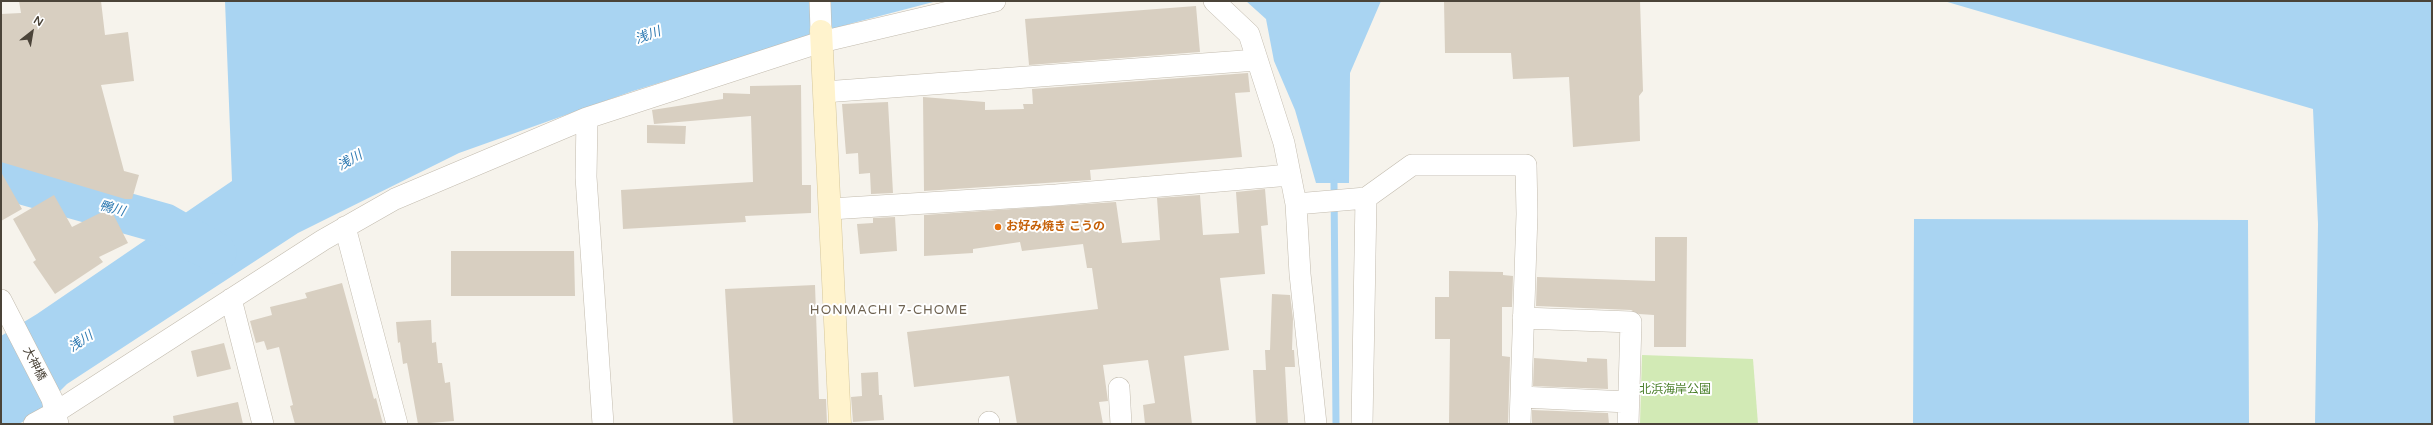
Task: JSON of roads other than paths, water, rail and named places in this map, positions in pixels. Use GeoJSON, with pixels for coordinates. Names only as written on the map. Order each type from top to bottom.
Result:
{"type":"FeatureCollection","features":[{"type":"Feature","properties":{"kind":"street"},"geometry":{"type":"LineString","coordinates":[[820,1],[840,424]]}},
{"type":"Feature","properties":{"kind":"street"},"geometry":{"type":"LineString","coordinates":[[34,424],[346,227],[395,199],[587,118],[821,37],[995,1]]}},
{"type":"Feature","properties":{"kind":"street"},"geometry":{"type":"LineString","coordinates":[[1214,1],[1249,34],[1284,143],[1290,175],[1305,202],[1300,274],[1316,424]]}},
{"type":"Feature","properties":{"kind":"street"},"geometry":{"type":"LineString","coordinates":[[824,92],[1257,60]]}},
{"type":"Feature","properties":{"kind":"street"},"geometry":{"type":"LineString","coordinates":[[587,118],[586,177],[603,424]]}},
{"type":"Feature","properties":{"kind":"street"},"geometry":{"type":"LineString","coordinates":[[1305,202],[1359,199],[1412,165],[1526,166],[1527,214],[1520,424]]}},
{"type":"Feature","properties":{"kind":"street"},"geometry":{"type":"LineString","coordinates":[[830,209],[1056,195],[1290,175]]}},
{"type":"Feature","properties":{"kind":"street"},"geometry":{"type":"LineString","coordinates":[[1359,199],[1362,424]]}},
{"type":"Feature","properties":{"kind":"street"},"geometry":{"type":"LineString","coordinates":[[346,227],[397,424]]}},
{"type":"Feature","properties":{"kind":"street"},"geometry":{"type":"LineString","coordinates":[[231,299],[263,424]]}},
{"type":"Feature","properties":{"kind":"street","name":"大神橋"},"geometry":{"type":"LineString","coordinates":[[1,300],[10,325],[55,412]]}},
{"type":"Feature","properties":{"kind":"street"},"geometry":{"type":"LineString","coordinates":[[1524,318],[1631,322],[1628,424]]}},
{"type":"Feature","properties":{"kind":"street"},"geometry":{"type":"LineString","coordinates":[[1119,388],[1121,424]]}},
{"type":"Feature","properties":{"kind":"street"},"geometry":{"type":"LineString","coordinates":[[1521,397],[1628,402]]}},
{"type":"Feature","properties":{"kind":"water","name":"浅川"},"geometry":{"type":"Polygon","coordinates":[[[225,1],[937,1],[853,23],[633,91],[459,153],[298,233],[67,384],[34,417],[18,424],[1,424],[1,336],[37,314],[232,181],[225,1]]]}},
{"type":"Feature","properties":{"kind":"water"},"geometry":{"type":"Polygon","coordinates":[[[1246,1],[1381,1],[1350,73],[1349,183],[1316,183],[1295,110],[1274,61],[1266,19],[1246,1]]]}},
{"type":"Feature","properties":{"kind":"water"},"geometry":{"type":"Polygon","coordinates":[[[1944,1],[2432,1],[2432,424],[2315,424],[2318,224],[2313,109],[1944,1]]]}},
{"type":"Feature","properties":{"kind":"water"},"geometry":{"type":"Polygon","coordinates":[[[1914,219],[2248,220],[2249,424],[1913,424],[1914,219]]]}},
{"type":"Feature","properties":{"kind":"waterway","name":"鴨川"},"geometry":{"type":"LineString","coordinates":[[1,178],[165,224],[216,253]]}},
{"type":"Feature","properties":{"kind":"waterway"},"geometry":{"type":"LineString","coordinates":[[1334,183],[1336,424]]}},
{"type":"Feature","properties":{"kind":"place","name":"お好み焼き こうの"},"geometry":{"type":"Point","coordinates":[998,227]}},
{"type":"Feature","properties":{"kind":"district","name":"HONMACHI 7-CHOME"},"geometry":{"type":"Point","coordinates":[889,311]}},
{"type":"Feature","properties":{"kind":"park label","name":"北浜海岸公園"},"geometry":{"type":"Point","coordinates":[1675,390]}}]}
